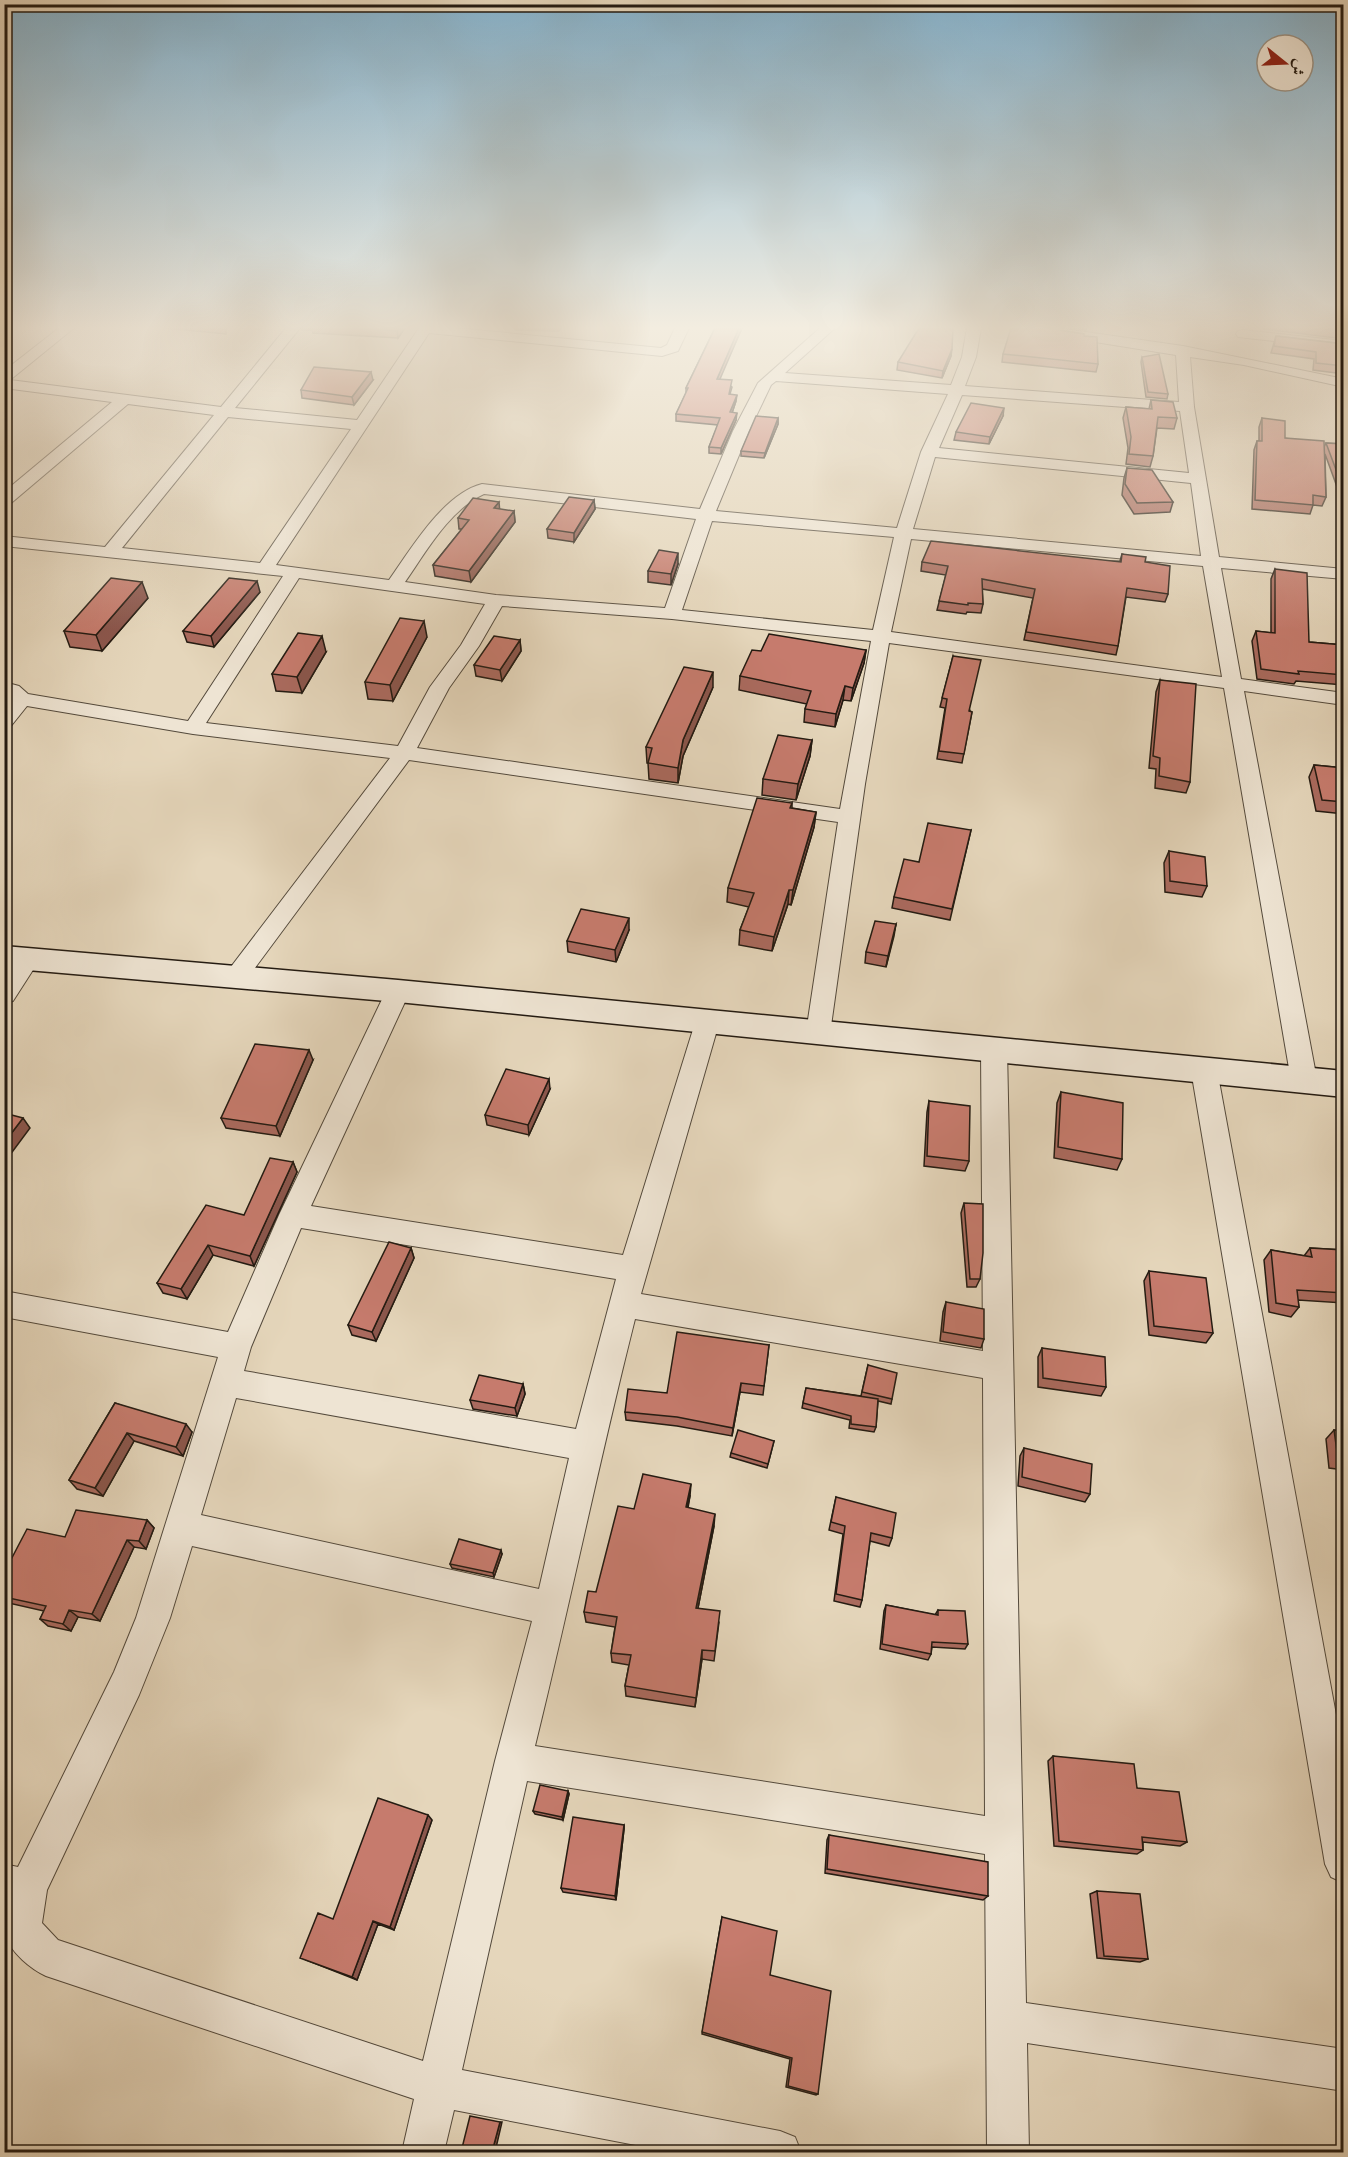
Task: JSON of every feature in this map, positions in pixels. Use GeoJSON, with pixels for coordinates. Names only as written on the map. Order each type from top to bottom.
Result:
{"type":"FeatureCollection","features":[{"type":"Feature","properties":{"kind":"main road"},"geometry":{"type":"LineString","coordinates":[[16,958],[398,991],[1344,1084]]}},
{"type":"Feature","properties":{"kind":"street"},"geometry":{"type":"LineString","coordinates":[[4,501],[91,429]]}},
{"type":"Feature","properties":{"kind":"street"},"geometry":{"type":"LineString","coordinates":[[109,553],[211,429]]}},
{"type":"Feature","properties":{"kind":"street"},"geometry":{"type":"LineString","coordinates":[[265,568],[359,429]]}},
{"type":"Feature","properties":{"kind":"street"},"geometry":{"type":"LineString","coordinates":[[672,614],[706,515],[742,429]]}},
{"type":"Feature","properties":{"kind":"street"},"geometry":{"type":"LineString","coordinates":[[818,1033],[879,636],[903,534],[929,453],[940,429]]}},
{"type":"Feature","properties":{"kind":"street"},"geometry":{"type":"LineString","coordinates":[[1190,429],[1211,563],[1304,1080]]}},
{"type":"Feature","properties":{"kind":"street"},"geometry":{"type":"LineString","coordinates":[[929,453],[1199,479]]}},
{"type":"Feature","properties":{"kind":"street"},"geometry":{"type":"LineString","coordinates":[[393,586],[455,505],[471,491],[482,489],[706,515],[1344,574]]}},
{"type":"Feature","properties":{"kind":"street"},"geometry":{"type":"LineString","coordinates":[[4,542],[265,568],[496,600],[672,614],[879,636],[1344,699]]}},
{"type":"Feature","properties":{"kind":"street"},"geometry":{"type":"LineString","coordinates":[[193,728],[294,572]]}},
{"type":"Feature","properties":{"kind":"street"},"geometry":{"type":"LineString","coordinates":[[235,978],[404,753],[440,687],[470,646],[496,600]]}},
{"type":"Feature","properties":{"kind":"street"},"geometry":{"type":"LineString","coordinates":[[4,688],[12,690],[22,699],[193,728],[404,753],[850,817]]}},
{"type":"Feature","properties":{"kind":"street"},"geometry":{"type":"LineString","coordinates":[[4,722],[22,699]]}},
{"type":"Feature","properties":{"kind":"street"},"geometry":{"type":"LineString","coordinates":[[4,995],[16,958]]}},
{"type":"Feature","properties":{"kind":"street"},"geometry":{"type":"LineString","coordinates":[[398,991],[293,1215],[236,1347],[153,1618],[127,1683],[16,1886],[22,1929],[46,1956],[440,2087],[780,2152]]}},
{"type":"Feature","properties":{"kind":"street"},"geometry":{"type":"LineString","coordinates":[[423,2152],[440,2087],[513,1761],[552,1609],[588,1446],[633,1269],[707,1023]]}},
{"type":"Feature","properties":{"kind":"street"},"geometry":{"type":"LineString","coordinates":[[994,1048],[1008,2152]]}},
{"type":"Feature","properties":{"kind":"street"},"geometry":{"type":"LineString","coordinates":[[1204,1070],[1344,1864]]}},
{"type":"Feature","properties":{"kind":"street"},"geometry":{"type":"LineString","coordinates":[[293,1215],[633,1269]]}},
{"type":"Feature","properties":{"kind":"street"},"geometry":{"type":"LineString","coordinates":[[4,1304],[236,1347]]}},
{"type":"Feature","properties":{"kind":"street"},"geometry":{"type":"LineString","coordinates":[[624,1304],[997,1367]]}},
{"type":"Feature","properties":{"kind":"street"},"geometry":{"type":"LineString","coordinates":[[225,1382],[588,1446]]}},
{"type":"Feature","properties":{"kind":"street"},"geometry":{"type":"LineString","coordinates":[[180,1527],[552,1609]]}},
{"type":"Feature","properties":{"kind":"street"},"geometry":{"type":"LineString","coordinates":[[513,1761],[1005,1838]]}},
{"type":"Feature","properties":{"kind":"street"},"geometry":{"type":"LineString","coordinates":[[1007,2020],[1344,2070]]}},
{"type":"Feature","properties":{"kind":"building"},"geometry":{"type":"Polygon","coordinates":[[[716,429],[730,429],[721,448],[709,447],[716,429]]]}},
{"type":"Feature","properties":{"kind":"building"},"geometry":{"type":"Polygon","coordinates":[[[751,429],[774,429],[765,453],[741,451],[751,429]]]}},
{"type":"Feature","properties":{"kind":"building"},"geometry":{"type":"Polygon","coordinates":[[[958,429],[994,429],[990,437],[956,432],[958,429]]]}},
{"type":"Feature","properties":{"kind":"building"},"geometry":{"type":"Polygon","coordinates":[[[1130,429],[1157,429],[1153,456],[1129,454],[1130,429]]]}},
{"type":"Feature","properties":{"kind":"building"},"geometry":{"type":"Polygon","coordinates":[[[1262,429],[1285,429],[1285,438],[1324,441],[1326,497],[1313,495],[1313,505],[1255,500],[1257,441],[1262,441],[1262,429]]]}},
{"type":"Feature","properties":{"kind":"building"},"geometry":{"type":"Polygon","coordinates":[[[1326,443],[1344,444],[1344,491],[1326,443]]]}},
{"type":"Feature","properties":{"kind":"building"},"geometry":{"type":"Polygon","coordinates":[[[1127,468],[1152,470],[1173,502],[1137,503],[1125,484],[1127,468]]]}},
{"type":"Feature","properties":{"kind":"building"},"geometry":{"type":"Polygon","coordinates":[[[569,497],[594,500],[574,533],[547,529],[569,497]]]}},
{"type":"Feature","properties":{"kind":"building"},"geometry":{"type":"Polygon","coordinates":[[[473,498],[499,502],[494,508],[514,511],[469,571],[433,565],[469,520],[458,518],[473,498]]]}},
{"type":"Feature","properties":{"kind":"building"},"geometry":{"type":"Polygon","coordinates":[[[931,541],[1121,562],[1122,554],[1146,557],[1145,562],[1170,566],[1168,594],[1127,588],[1118,646],[1026,632],[1035,589],[982,579],[983,604],[968,603],[968,605],[939,601],[948,566],[922,562],[931,541]]]}},
{"type":"Feature","properties":{"kind":"building"},"geometry":{"type":"Polygon","coordinates":[[[659,550],[678,553],[671,574],[648,571],[659,550]]]}},
{"type":"Feature","properties":{"kind":"building"},"geometry":{"type":"Polygon","coordinates":[[[1275,569],[1307,573],[1309,642],[1344,645],[1344,675],[1298,671],[1299,674],[1261,669],[1256,631],[1275,633],[1275,569]]]}},
{"type":"Feature","properties":{"kind":"building"},"geometry":{"type":"Polygon","coordinates":[[[111,578],[142,582],[96,635],[64,631],[111,578]]]}},
{"type":"Feature","properties":{"kind":"building"},"geometry":{"type":"Polygon","coordinates":[[[229,578],[257,581],[211,636],[183,631],[229,578]]]}},
{"type":"Feature","properties":{"kind":"building"},"geometry":{"type":"Polygon","coordinates":[[[400,618],[424,621],[390,685],[365,682],[400,618]]]}},
{"type":"Feature","properties":{"kind":"building"},"geometry":{"type":"Polygon","coordinates":[[[298,633],[322,636],[297,677],[272,674],[298,633]]]}},
{"type":"Feature","properties":{"kind":"building"},"geometry":{"type":"Polygon","coordinates":[[[769,634],[866,650],[853,688],[845,686],[836,714],[805,709],[811,691],[740,676],[752,650],[761,651],[769,634]]]}},
{"type":"Feature","properties":{"kind":"building"},"geometry":{"type":"Polygon","coordinates":[[[494,636],[520,640],[500,670],[474,665],[494,636]]]}},
{"type":"Feature","properties":{"kind":"building"},"geometry":{"type":"Polygon","coordinates":[[[953,656],[981,660],[969,711],[972,712],[964,754],[939,751],[947,699],[942,698],[953,656]]]}},
{"type":"Feature","properties":{"kind":"building"},"geometry":{"type":"Polygon","coordinates":[[[684,667],[713,672],[683,740],[678,768],[648,763],[652,748],[646,747],[684,667]]]}},
{"type":"Feature","properties":{"kind":"building"},"geometry":{"type":"Polygon","coordinates":[[[1160,680],[1196,684],[1190,782],[1159,776],[1160,758],[1153,756],[1160,680]]]}},
{"type":"Feature","properties":{"kind":"building"},"geometry":{"type":"Polygon","coordinates":[[[778,735],[812,740],[798,784],[763,779],[778,735]]]}},
{"type":"Feature","properties":{"kind":"building"},"geometry":{"type":"Polygon","coordinates":[[[1314,765],[1344,768],[1344,802],[1322,800],[1314,765]]]}},
{"type":"Feature","properties":{"kind":"building"},"geometry":{"type":"Polygon","coordinates":[[[757,798],[792,803],[790,808],[816,812],[793,890],[789,890],[774,937],[740,930],[754,893],[728,888],[757,798]]]}},
{"type":"Feature","properties":{"kind":"building"},"geometry":{"type":"Polygon","coordinates":[[[928,823],[971,830],[952,909],[894,897],[904,859],[919,862],[928,823]]]}},
{"type":"Feature","properties":{"kind":"building"},"geometry":{"type":"Polygon","coordinates":[[[1169,851],[1205,857],[1207,886],[1170,881],[1169,851]]]}},
{"type":"Feature","properties":{"kind":"building"},"geometry":{"type":"Polygon","coordinates":[[[581,909],[629,918],[615,950],[567,941],[581,909]]]}},
{"type":"Feature","properties":{"kind":"building"},"geometry":{"type":"Polygon","coordinates":[[[875,921],[896,924],[888,956],[866,952],[875,921]]]}},
{"type":"Feature","properties":{"kind":"building"},"geometry":{"type":"Polygon","coordinates":[[[255,1044],[309,1050],[276,1126],[221,1118],[255,1044]]]}},
{"type":"Feature","properties":{"kind":"building"},"geometry":{"type":"Polygon","coordinates":[[[506,1069],[549,1079],[528,1125],[485,1115],[506,1069]]]}},
{"type":"Feature","properties":{"kind":"building"},"geometry":{"type":"Polygon","coordinates":[[[1061,1092],[1123,1103],[1122,1159],[1058,1147],[1061,1092]]]}},
{"type":"Feature","properties":{"kind":"building"},"geometry":{"type":"Polygon","coordinates":[[[929,1101],[970,1106],[969,1161],[927,1156],[929,1101]]]}},
{"type":"Feature","properties":{"kind":"building"},"geometry":{"type":"Polygon","coordinates":[[[4,1113],[23,1118],[4,1143],[4,1113]]]}},
{"type":"Feature","properties":{"kind":"building"},"geometry":{"type":"Polygon","coordinates":[[[270,1158],[293,1162],[250,1256],[208,1245],[181,1289],[157,1283],[206,1205],[244,1215],[270,1158]]]}},
{"type":"Feature","properties":{"kind":"building"},"geometry":{"type":"Polygon","coordinates":[[[964,1203],[983,1204],[983,1253],[980,1279],[970,1279],[964,1203]]]}},
{"type":"Feature","properties":{"kind":"building"},"geometry":{"type":"Polygon","coordinates":[[[389,1242],[411,1248],[372,1332],[348,1325],[389,1242]]]}},
{"type":"Feature","properties":{"kind":"building"},"geometry":{"type":"Polygon","coordinates":[[[1310,1248],[1344,1250],[1344,1293],[1297,1290],[1299,1307],[1276,1303],[1271,1250],[1312,1257],[1310,1248]]]}},
{"type":"Feature","properties":{"kind":"building"},"geometry":{"type":"Polygon","coordinates":[[[1149,1271],[1206,1278],[1213,1333],[1154,1326],[1149,1271]]]}},
{"type":"Feature","properties":{"kind":"building"},"geometry":{"type":"Polygon","coordinates":[[[946,1302],[984,1309],[984,1339],[943,1332],[946,1302]]]}},
{"type":"Feature","properties":{"kind":"building"},"geometry":{"type":"Polygon","coordinates":[[[677,1332],[769,1345],[764,1386],[741,1383],[733,1428],[677,1417],[625,1412],[628,1389],[667,1393],[677,1332]]]}},
{"type":"Feature","properties":{"kind":"building"},"geometry":{"type":"Polygon","coordinates":[[[1042,1348],[1105,1357],[1106,1387],[1043,1378],[1042,1348]]]}},
{"type":"Feature","properties":{"kind":"building"},"geometry":{"type":"Polygon","coordinates":[[[868,1365],[897,1373],[892,1399],[862,1392],[868,1365]]]}},
{"type":"Feature","properties":{"kind":"building"},"geometry":{"type":"Polygon","coordinates":[[[479,1375],[523,1384],[515,1408],[470,1400],[479,1375]]]}},
{"type":"Feature","properties":{"kind":"building"},"geometry":{"type":"Polygon","coordinates":[[[806,1388],[878,1399],[876,1427],[851,1424],[851,1416],[803,1403],[806,1388]]]}},
{"type":"Feature","properties":{"kind":"building"},"geometry":{"type":"Polygon","coordinates":[[[115,1403],[186,1424],[176,1447],[127,1433],[95,1488],[69,1480],[115,1403]]]}},
{"type":"Feature","properties":{"kind":"building"},"geometry":{"type":"Polygon","coordinates":[[[738,1430],[774,1441],[768,1464],[731,1453],[738,1430]]]}},
{"type":"Feature","properties":{"kind":"building"},"geometry":{"type":"Polygon","coordinates":[[[1334,1430],[1344,1432],[1344,1460],[1338,1459],[1334,1430]]]}},
{"type":"Feature","properties":{"kind":"building"},"geometry":{"type":"Polygon","coordinates":[[[1024,1448],[1092,1464],[1090,1494],[1022,1477],[1024,1448]]]}},
{"type":"Feature","properties":{"kind":"building"},"geometry":{"type":"Polygon","coordinates":[[[643,1474],[691,1484],[686,1507],[715,1514],[696,1608],[720,1611],[715,1651],[702,1650],[696,1698],[625,1686],[631,1655],[611,1653],[617,1617],[584,1612],[588,1591],[596,1592],[618,1506],[634,1509],[643,1474]]]}},
{"type":"Feature","properties":{"kind":"building"},"geometry":{"type":"Polygon","coordinates":[[[836,1497],[896,1513],[892,1538],[871,1533],[862,1600],[836,1594],[845,1526],[831,1522],[836,1497]]]}},
{"type":"Feature","properties":{"kind":"building"},"geometry":{"type":"Polygon","coordinates":[[[76,1510],[147,1520],[139,1541],[127,1540],[92,1614],[69,1610],[63,1624],[40,1619],[46,1606],[4,1597],[4,1573],[27,1529],[65,1537],[76,1510]]]}},
{"type":"Feature","properties":{"kind":"building"},"geometry":{"type":"Polygon","coordinates":[[[459,1539],[501,1550],[493,1573],[450,1564],[459,1539]]]}},
{"type":"Feature","properties":{"kind":"building"},"geometry":{"type":"Polygon","coordinates":[[[886,1605],[938,1615],[938,1610],[965,1611],[968,1644],[932,1642],[931,1654],[882,1644],[886,1605]]]}},
{"type":"Feature","properties":{"kind":"building"},"geometry":{"type":"Polygon","coordinates":[[[1053,1756],[1134,1764],[1137,1788],[1179,1792],[1187,1842],[1142,1837],[1143,1850],[1059,1841],[1053,1756]]]}},
{"type":"Feature","properties":{"kind":"building"},"geometry":{"type":"Polygon","coordinates":[[[540,1785],[568,1791],[562,1817],[533,1811],[540,1785]]]}},
{"type":"Feature","properties":{"kind":"building"},"geometry":{"type":"Polygon","coordinates":[[[378,1798],[428,1815],[390,1927],[373,1921],[352,1977],[300,1958],[318,1913],[333,1919],[378,1798]]]}},
{"type":"Feature","properties":{"kind":"building"},"geometry":{"type":"Polygon","coordinates":[[[573,1817],[624,1825],[615,1896],[561,1888],[573,1817]]]}},
{"type":"Feature","properties":{"kind":"building"},"geometry":{"type":"Polygon","coordinates":[[[829,1835],[988,1862],[988,1896],[827,1869],[829,1835]]]}},
{"type":"Feature","properties":{"kind":"building"},"geometry":{"type":"Polygon","coordinates":[[[1097,1891],[1140,1894],[1148,1959],[1104,1956],[1097,1891]]]}},
{"type":"Feature","properties":{"kind":"building"},"geometry":{"type":"Polygon","coordinates":[[[722,1917],[777,1931],[770,1975],[831,1991],[818,2094],[788,2086],[792,2058],[702,2032],[722,1917]]]}},
{"type":"Feature","properties":{"kind":"building"},"geometry":{"type":"Polygon","coordinates":[[[470,2116],[500,2122],[492,2152],[461,2152],[470,2116]]]}}]}
